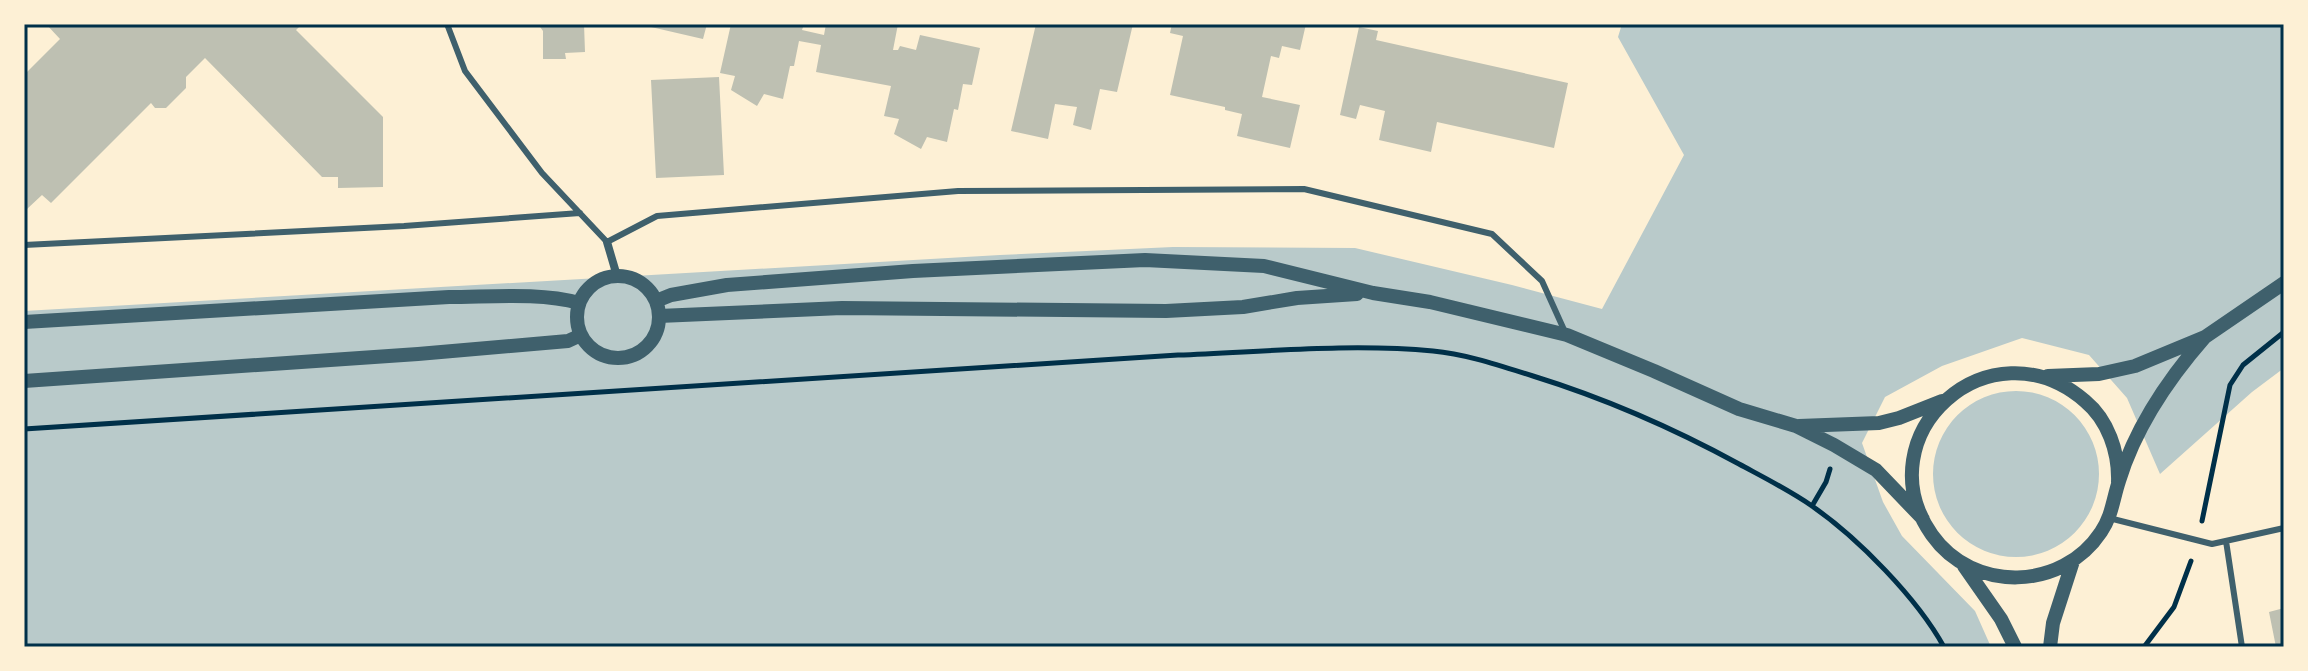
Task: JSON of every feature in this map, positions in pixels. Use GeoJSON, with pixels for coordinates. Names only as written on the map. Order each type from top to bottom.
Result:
{"type":"FeatureCollection","features":[{"type":"Feature","properties":{"kind":"street"},"geometry":{"type":"LineString","coordinates":[[607,242],[617,276]]}},
{"type":"Feature","properties":{"kind":"street"},"geometry":{"type":"LineString","coordinates":[[658,308],[671,295],[727,285],[913,271],[1145,260],[1264,266],[1567,335],[1739,409],[1796,426],[1834,445],[1876,470],[1923,519]]}},
{"type":"Feature","properties":{"kind":"street"},"geometry":{"type":"LineString","coordinates":[[617,276],[640,282],[658,308],[657,330],[651,342],[640,352],[614,358],[589,347],[581,335],[577,314],[579,303],[593,283],[617,276]]}},
{"type":"Feature","properties":{"kind":"street"},"geometry":{"type":"LineString","coordinates":[[1796,426],[1879,423],[1899,418],[1946,399],[1976,380],[1990,376],[2119,371],[2205,337],[2284,283]]}},
{"type":"Feature","properties":{"kind":"street"},"geometry":{"type":"LineString","coordinates":[[658,308],[1166,311],[1243,307],[1297,298],[1373,293]]}},
{"type":"Feature","properties":{"kind":"street"},"geometry":{"type":"LineString","coordinates":[[24,322],[449,297],[515,297],[579,303]]}},
{"type":"Feature","properties":{"kind":"street"},"geometry":{"type":"LineString","coordinates":[[24,381],[418,354],[568,341],[581,335]]}},
{"type":"Feature","properties":{"kind":"street"},"geometry":{"type":"LineString","coordinates":[[1946,399],[1925,427],[1914,457],[1915,499],[1923,519],[1939,545],[1975,570],[2007,578],[2042,575],[2073,561],[2091,546],[2109,518],[2118,482],[2151,412],[2185,360],[2205,337]]}},
{"type":"Feature","properties":{"kind":"street"},"geometry":{"type":"LineString","coordinates":[[2043,376],[2077,393],[2100,418],[2114,445],[2118,482]]}},
{"type":"Feature","properties":{"kind":"street"},"geometry":{"type":"LineString","coordinates":[[2050,647],[2053,623],[2073,561]]}},
{"type":"Feature","properties":{"kind":"street"},"geometry":{"type":"LineString","coordinates":[[1961,563],[2001,619],[2015,647]]}},
{"type":"Feature","properties":{"kind":"lane"},"geometry":{"type":"LineString","coordinates":[[447,24],[465,71],[542,173],[607,242],[657,216],[958,191],[1304,189],[1492,234],[1542,281],[1567,335]]}},
{"type":"Feature","properties":{"kind":"lane"},"geometry":{"type":"LineString","coordinates":[[24,245],[404,226],[580,213]]}},
{"type":"Feature","properties":{"kind":"lane"},"geometry":{"type":"LineString","coordinates":[[2109,518],[2212,544],[2284,528]]}},
{"type":"Feature","properties":{"kind":"lane"},"geometry":{"type":"LineString","coordinates":[[2226,541],[2242,647]]}},
{"type":"Feature","properties":{"kind":"path"},"geometry":{"type":"LineString","coordinates":[[2144,647],[2174,607],[2197,540],[2230,385],[2243,365],[2284,332]]}},
{"type":"Feature","properties":{"kind":"path"},"geometry":{"type":"LineString","coordinates":[[24,429],[1178,355],[1361,348],[1435,351],[1502,366],[1572,388],[1666,426],[1784,488],[1812,506],[1869,555],[1909,598],[1944,647]]}},
{"type":"Feature","properties":{"kind":"shaded area"},"geometry":{"type":"Polygon","coordinates":[[[1622,24],[2284,24],[2284,368],[2252,392],[2160,474],[2127,398],[2089,355],[2022,338],[1942,366],[1885,397],[1862,443],[1883,502],[1902,536],[1975,611],[1991,647],[24,647],[24,311],[1173,247],[1355,248],[1602,309],[1684,155],[1618,37],[1622,24]]]}},
{"type":"Feature","properties":{"kind":"shaded area"},"geometry":{"type":"Polygon","coordinates":[[[2016,391],[2048,397],[2075,415],[2093,442],[2099,474],[2093,506],[2075,533],[2048,551],[2016,557],[1984,551],[1957,533],[1939,506],[1933,474],[1939,442],[1957,415],[1984,397],[2016,391]]]}},
{"type":"Feature","properties":{"kind":"building"},"geometry":{"type":"Polygon","coordinates":[[[46,24],[302,24],[296,30],[383,117],[383,187],[338,188],[338,177],[322,177],[205,58],[186,77],[186,88],[166,108],[155,108],[151,103],[51,203],[42,195],[24,209],[24,75],[60,39],[46,24]]]}},
{"type":"Feature","properties":{"kind":"building"},"geometry":{"type":"Polygon","coordinates":[[[538,24],[584,24],[585,52],[565,53],[566,59],[543,59],[543,31],[538,24]]]}},
{"type":"Feature","properties":{"kind":"building"},"geometry":{"type":"Polygon","coordinates":[[[638,24],[707,24],[703,39],[638,24]]]}},
{"type":"Feature","properties":{"kind":"building"},"geometry":{"type":"Polygon","coordinates":[[[731,24],[804,24],[802,30],[824,35],[826,24],[898,24],[893,50],[898,50],[900,46],[916,50],[920,35],[980,48],[972,85],[963,84],[947,142],[927,137],[921,149],[894,134],[899,119],[884,116],[891,86],[816,72],[821,45],[799,41],[783,99],[764,94],[757,106],[731,90],[735,76],[720,73],[731,24]]]}},
{"type":"Feature","properties":{"kind":"building"},"geometry":{"type":"Polygon","coordinates":[[[1036,24],[1133,24],[1117,92],[1100,89],[1091,130],[1073,125],[1077,107],[1055,104],[1048,139],[1011,131],[1036,24]]]}},
{"type":"Feature","properties":{"kind":"building"},"geometry":{"type":"Polygon","coordinates":[[[1172,24],[1306,24],[1300,50],[1282,46],[1279,58],[1271,56],[1262,97],[1300,105],[1290,148],[1237,136],[1242,114],[1225,110],[1225,107],[1170,95],[1183,36],[1170,33],[1172,24]]]}},
{"type":"Feature","properties":{"kind":"building"},"geometry":{"type":"Polygon","coordinates":[[[1359,27],[1378,31],[1376,40],[1568,83],[1554,148],[1437,122],[1431,152],[1379,140],[1385,111],[1360,105],[1356,119],[1340,115],[1359,27]]]}},
{"type":"Feature","properties":{"kind":"building"},"geometry":{"type":"Polygon","coordinates":[[[719,77],[724,175],[656,178],[651,80],[719,77]]]}},
{"type":"Feature","properties":{"kind":"building"},"geometry":{"type":"Polygon","coordinates":[[[2284,608],[2284,647],[2276,647],[2269,612],[2284,608]]]}}]}
